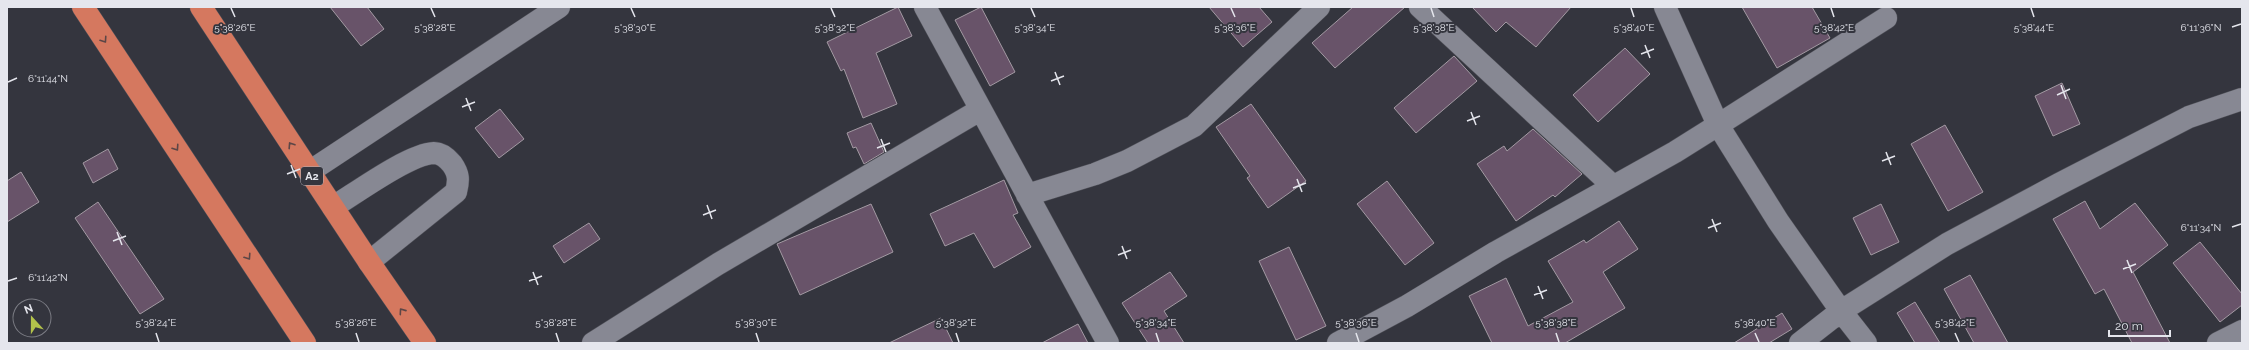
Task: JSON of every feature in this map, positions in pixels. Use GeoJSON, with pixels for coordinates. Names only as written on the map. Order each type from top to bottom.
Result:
{"type":"FeatureCollection","features":[{"type":"Feature","properties":{"kind":"highway"},"geometry":{"type":"LineString","coordinates":[[83,7],[305,343]]}},
{"type":"Feature","properties":{"kind":"highway","name":"A2"},"geometry":{"type":"LineString","coordinates":[[201,7],[368,262],[425,343]]}},
{"type":"Feature","properties":{"kind":"street"},"geometry":{"type":"LineString","coordinates":[[309,172],[559,7]]}},
{"type":"Feature","properties":{"kind":"street"},"geometry":{"type":"LineString","coordinates":[[1027,195],[1095,174],[1127,161],[1194,126],[1319,7]]}},
{"type":"Feature","properties":{"kind":"street"},"geometry":{"type":"LineString","coordinates":[[1420,7],[1613,186]]}},
{"type":"Feature","properties":{"kind":"street"},"geometry":{"type":"LineString","coordinates":[[1665,7],[1718,125],[1778,221],[1866,343]]}},
{"type":"Feature","properties":{"kind":"street"},"geometry":{"type":"LineString","coordinates":[[933,10],[980,110],[1108,343]]}},
{"type":"Feature","properties":{"kind":"street"},"geometry":{"type":"LineString","coordinates":[[1338,343],[1407,306],[1496,252],[1675,152],[1886,18]]}},
{"type":"Feature","properties":{"kind":"street"},"geometry":{"type":"LineString","coordinates":[[1800,343],[1842,311],[1947,244],[2052,187],[2189,117],[2242,99]]}},
{"type":"Feature","properties":{"kind":"street"},"geometry":{"type":"LineString","coordinates":[[593,343],[718,264],[980,110]]}},
{"type":"Feature","properties":{"kind":"street"},"geometry":{"type":"LineString","coordinates":[[333,207],[397,168],[421,156],[435,153],[447,157],[458,172],[459,180],[456,192],[368,262]]}},
{"type":"Feature","properties":{"kind":"street"},"geometry":{"type":"LineString","coordinates":[[2218,343],[2242,331]]}},
{"type":"Feature","properties":{"kind":"building"},"geometry":{"type":"Polygon","coordinates":[[[330,7],[367,7],[384,29],[361,46],[330,7]]]}},
{"type":"Feature","properties":{"kind":"building"},"geometry":{"type":"Polygon","coordinates":[[[898,7],[912,36],[876,53],[897,104],[863,118],[844,69],[841,71],[827,42],[898,7]]]}},
{"type":"Feature","properties":{"kind":"building"},"geometry":{"type":"Polygon","coordinates":[[[981,7],[1015,72],[990,86],[955,20],[981,7]]]}},
{"type":"Feature","properties":{"kind":"building"},"geometry":{"type":"Polygon","coordinates":[[[1209,7],[1259,7],[1272,22],[1243,47],[1209,7]]]}},
{"type":"Feature","properties":{"kind":"building"},"geometry":{"type":"Polygon","coordinates":[[[1353,7],[1405,7],[1335,68],[1312,43],[1353,7]]]}},
{"type":"Feature","properties":{"kind":"building"},"geometry":{"type":"Polygon","coordinates":[[[1472,7],[1571,7],[1536,47],[1506,22],[1496,32],[1472,7]]]}},
{"type":"Feature","properties":{"kind":"building"},"geometry":{"type":"Polygon","coordinates":[[[1742,7],[1812,7],[1830,38],[1777,68],[1742,7]]]}},
{"type":"Feature","properties":{"kind":"building"},"geometry":{"type":"Polygon","coordinates":[[[1625,48],[1650,74],[1598,122],[1573,95],[1625,48]]]}},
{"type":"Feature","properties":{"kind":"building"},"geometry":{"type":"Polygon","coordinates":[[[1454,56],[1477,81],[1416,133],[1394,108],[1454,56]]]}},
{"type":"Feature","properties":{"kind":"building"},"geometry":{"type":"Polygon","coordinates":[[[2062,83],[2080,124],[2053,136],[2035,96],[2062,83]]]}},
{"type":"Feature","properties":{"kind":"building"},"geometry":{"type":"Polygon","coordinates":[[[1251,104],[1306,181],[1268,208],[1247,178],[1250,176],[1216,127],[1251,104]]]}},
{"type":"Feature","properties":{"kind":"building"},"geometry":{"type":"Polygon","coordinates":[[[500,109],[524,139],[499,158],[475,128],[500,109]]]}},
{"type":"Feature","properties":{"kind":"building"},"geometry":{"type":"Polygon","coordinates":[[[871,123],[884,152],[864,164],[856,147],[853,148],[847,133],[871,123]]]}},
{"type":"Feature","properties":{"kind":"building"},"geometry":{"type":"Polygon","coordinates":[[[1945,125],[1983,192],[1948,211],[1911,144],[1945,125]]]}},
{"type":"Feature","properties":{"kind":"building"},"geometry":{"type":"Polygon","coordinates":[[[1533,129],[1582,174],[1555,197],[1553,195],[1516,221],[1477,164],[1504,146],[1507,151],[1533,129]]]}},
{"type":"Feature","properties":{"kind":"building"},"geometry":{"type":"Polygon","coordinates":[[[108,149],[118,169],[93,183],[83,163],[108,149]]]}},
{"type":"Feature","properties":{"kind":"building"},"geometry":{"type":"Polygon","coordinates":[[[21,172],[39,202],[7,222],[7,181],[21,172]]]}},
{"type":"Feature","properties":{"kind":"building"},"geometry":{"type":"Polygon","coordinates":[[[1004,180],[1018,213],[1013,215],[1031,247],[994,268],[974,233],[945,246],[930,214],[1004,180]]]}},
{"type":"Feature","properties":{"kind":"building"},"geometry":{"type":"Polygon","coordinates":[[[1387,181],[1434,243],[1405,265],[1357,204],[1387,181]]]}},
{"type":"Feature","properties":{"kind":"building"},"geometry":{"type":"Polygon","coordinates":[[[2085,201],[2100,229],[2135,203],[2168,245],[2133,272],[2170,343],[2132,343],[2104,289],[2095,294],[2053,219],[2085,201]]]}},
{"type":"Feature","properties":{"kind":"building"},"geometry":{"type":"Polygon","coordinates":[[[98,202],[164,299],[140,314],[75,218],[98,202]]]}},
{"type":"Feature","properties":{"kind":"building"},"geometry":{"type":"Polygon","coordinates":[[[871,204],[893,252],[800,295],[777,244],[871,204]]]}},
{"type":"Feature","properties":{"kind":"building"},"geometry":{"type":"Polygon","coordinates":[[[1881,204],[1899,242],[1871,255],[1853,218],[1881,204]]]}},
{"type":"Feature","properties":{"kind":"building"},"geometry":{"type":"Polygon","coordinates":[[[1619,221],[1638,249],[1603,272],[1625,308],[1565,343],[1492,343],[1469,296],[1506,278],[1528,326],[1573,302],[1548,261],[1584,240],[1586,243],[1619,221]]]}},
{"type":"Feature","properties":{"kind":"building"},"geometry":{"type":"Polygon","coordinates":[[[589,223],[600,239],[564,263],[553,246],[589,223]]]}},
{"type":"Feature","properties":{"kind":"building"},"geometry":{"type":"Polygon","coordinates":[[[2200,242],[2242,294],[2242,305],[2220,322],[2173,263],[2200,242]]]}},
{"type":"Feature","properties":{"kind":"building"},"geometry":{"type":"Polygon","coordinates":[[[1289,247],[1326,326],[1296,340],[1259,261],[1289,247]]]}},
{"type":"Feature","properties":{"kind":"building"},"geometry":{"type":"Polygon","coordinates":[[[1170,272],[1187,296],[1164,311],[1184,343],[1148,343],[1122,303],[1170,272]]]}},
{"type":"Feature","properties":{"kind":"building"},"geometry":{"type":"Polygon","coordinates":[[[1970,275],[2008,343],[1974,343],[1944,289],[1970,275]]]}},
{"type":"Feature","properties":{"kind":"building"},"geometry":{"type":"Polygon","coordinates":[[[1915,302],[1940,343],[1915,343],[1897,313],[1915,302]]]}},
{"type":"Feature","properties":{"kind":"building"},"geometry":{"type":"Polygon","coordinates":[[[1782,313],[1792,329],[1769,343],[1734,343],[1782,313]]]}},
{"type":"Feature","properties":{"kind":"building"},"geometry":{"type":"Polygon","coordinates":[[[941,318],[953,343],[889,343],[941,318]]]}},
{"type":"Feature","properties":{"kind":"building"},"geometry":{"type":"Polygon","coordinates":[[[1078,324],[1088,343],[1042,343],[1078,324]]]}}]}
